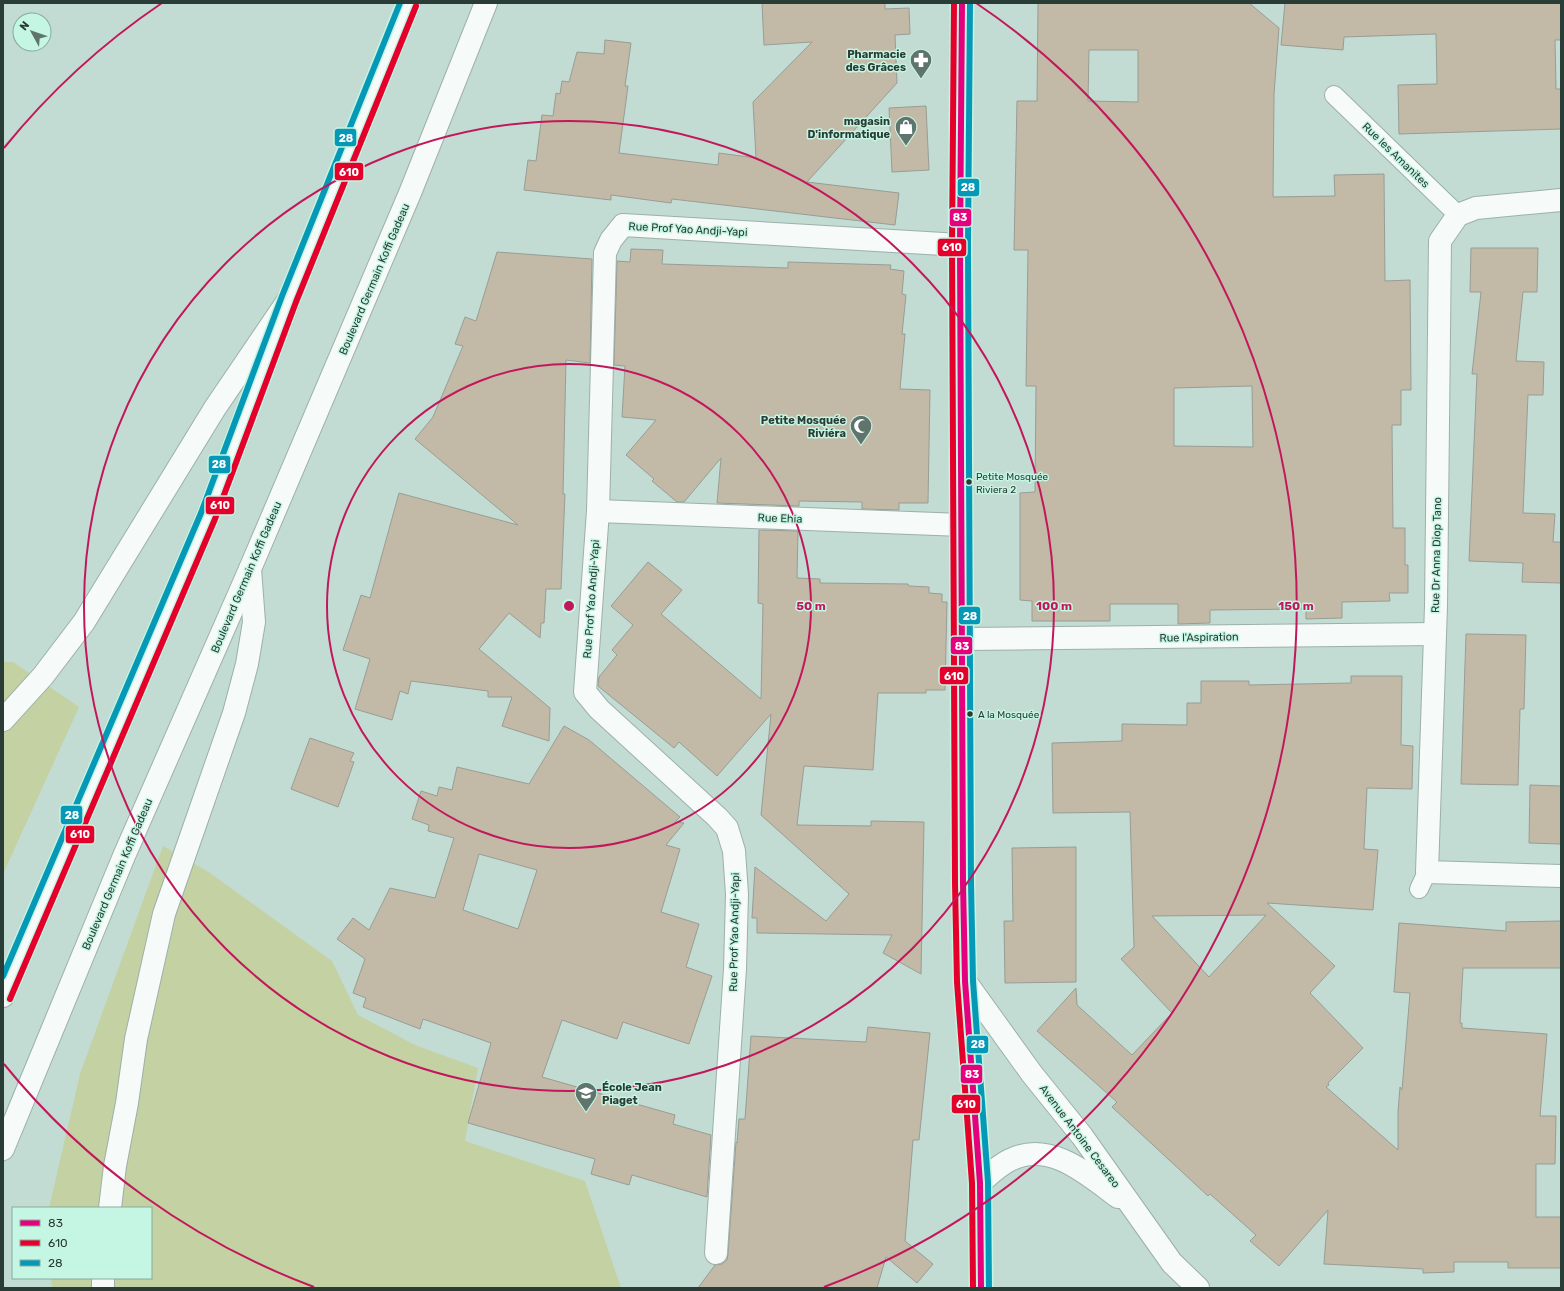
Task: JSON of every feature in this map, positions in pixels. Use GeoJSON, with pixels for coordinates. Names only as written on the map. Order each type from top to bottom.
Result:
{"type":"FeatureCollection","features":[{"type":"Feature","properties":{"kind":"main road"},"geometry":{"type":"LineString","coordinates":[[3,996],[208,516],[289,299],[409,3]]}},
{"type":"Feature","properties":{"kind":"main road","name":"Boulevard Germain Koffi Gadeau"},"geometry":{"type":"LineString","coordinates":[[3,1149],[124,856],[250,569],[410,193],[486,3]]}},
{"type":"Feature","properties":{"kind":"main road"},"geometry":{"type":"LineString","coordinates":[[962,3],[960,245],[963,883],[965,981],[980,1183],[981,1288]]}},
{"type":"Feature","properties":{"kind":"main road"},"geometry":{"type":"LineString","coordinates":[[1458,215],[1476,208],[1561,200]]}},
{"type":"Feature","properties":{"kind":"main road","name":"Rue Dr Anna Diop Tano"},"geometry":{"type":"LineString","coordinates":[[1458,215],[1440,242],[1435,634],[1423,880],[1561,876]]}},
{"type":"Feature","properties":{"kind":"main road","name":"Rue Prof Yao Andji-Yapi"},"geometry":{"type":"LineString","coordinates":[[716,1252],[735,970],[737,894],[734,851],[727,828],[717,817],[599,709],[585,692],[598,511],[605,253],[611,240],[623,225],[960,245]]}},
{"type":"Feature","properties":{"kind":"main road"},"geometry":{"type":"LineString","coordinates":[[3,720],[43,676],[84,622],[215,408],[289,299]]}},
{"type":"Feature","properties":{"kind":"main road","name":"Rue Ehia"},"geometry":{"type":"LineString","coordinates":[[598,511],[962,525]]}},
{"type":"Feature","properties":{"kind":"main road"},"geometry":{"type":"LineString","coordinates":[[110,1207],[115,1166],[127,1104],[136,1039],[164,914],[234,713],[247,664],[254,622],[250,569]]}},
{"type":"Feature","properties":{"kind":"main road","name":"Rue l'Aspiration"},"geometry":{"type":"LineString","coordinates":[[963,639],[1435,634]]}},
{"type":"Feature","properties":{"kind":"main road","name":"Avenue Antoine Cesareo"},"geometry":{"type":"LineString","coordinates":[[965,981],[1032,1074],[1082,1136],[1172,1263],[1198,1288]]}},
{"type":"Feature","properties":{"kind":"main road"},"geometry":{"type":"LineString","coordinates":[[980,1183],[1010,1160],[1025,1155],[1041,1153],[1058,1157],[1079,1169],[1134,1208]]}},
{"type":"Feature","properties":{"kind":"lane","name":"Rue les Amanites"},"geometry":{"type":"LineString","coordinates":[[1334,95],[1458,215]]}},
{"type":"Feature","properties":{"kind":"green space"},"geometry":{"type":"Polygon","coordinates":[[[3,662],[13,662],[79,707],[3,874],[3,662]]]}},
{"type":"Feature","properties":{"kind":"green space"},"geometry":{"type":"Polygon","coordinates":[[[163,846],[210,873],[332,961],[358,1015],[415,1045],[478,1068],[465,1141],[585,1181],[621,1288],[52,1288],[51,1279],[152,1279],[152,1207],[49,1207],[80,1074],[163,846]]]}},
{"type":"Feature","properties":{"kind":"building"},"geometry":{"type":"Polygon","coordinates":[[[762,3],[885,3],[885,9],[909,8],[910,34],[895,35],[897,83],[807,182],[899,193],[895,225],[672,199],[671,203],[611,195],[611,200],[524,190],[528,160],[536,161],[542,115],[553,116],[556,93],[560,94],[562,81],[569,82],[577,52],[604,54],[605,40],[631,43],[625,86],[628,86],[619,153],[718,165],[719,153],[756,158],[753,102],[812,42],[764,45],[762,3]]]}},
{"type":"Feature","properties":{"kind":"building"},"geometry":{"type":"Polygon","coordinates":[[[1038,3],[1249,3],[1279,28],[1274,94],[1273,197],[1335,196],[1334,175],[1384,174],[1385,281],[1410,280],[1411,390],[1401,390],[1401,425],[1392,425],[1393,528],[1405,528],[1405,565],[1408,565],[1408,593],[1389,593],[1390,601],[1342,602],[1342,618],[1306,619],[1306,609],[1210,610],[1210,623],[1178,624],[1178,604],[1110,604],[1110,621],[1032,621],[1032,601],[1020,600],[1020,493],[1035,492],[1036,386],[1026,386],[1028,250],[1014,250],[1017,101],[1037,101],[1038,3]],[[1089,50],[1088,101],[1138,102],[1138,50],[1089,50]],[[1252,386],[1174,388],[1174,446],[1253,447],[1252,386]]]}},
{"type":"Feature","properties":{"kind":"building"},"geometry":{"type":"Polygon","coordinates":[[[1285,3],[1561,3],[1561,40],[1555,40],[1556,89],[1561,89],[1561,129],[1399,134],[1398,85],[1437,84],[1436,34],[1344,37],[1343,50],[1281,45],[1285,3]]]}},
{"type":"Feature","properties":{"kind":"building"},"geometry":{"type":"Polygon","coordinates":[[[926,106],[929,170],[892,172],[889,108],[926,106]]]}},
{"type":"Feature","properties":{"kind":"building"},"geometry":{"type":"Polygon","coordinates":[[[1471,248],[1538,248],[1537,292],[1523,292],[1516,361],[1544,362],[1543,395],[1528,395],[1523,513],[1555,514],[1553,542],[1561,542],[1561,583],[1522,582],[1523,563],[1469,561],[1477,374],[1472,374],[1481,292],[1470,292],[1471,248]]]}},
{"type":"Feature","properties":{"kind":"building"},"geometry":{"type":"Polygon","coordinates":[[[631,249],[663,250],[662,264],[788,268],[788,262],[891,265],[890,269],[904,271],[902,294],[906,295],[902,334],[905,334],[900,389],[930,390],[928,503],[899,503],[899,510],[862,509],[862,502],[799,501],[799,506],[717,503],[721,458],[684,502],[677,502],[652,481],[654,479],[626,455],[656,420],[622,417],[625,366],[614,365],[617,261],[630,262],[631,249]]]}},
{"type":"Feature","properties":{"kind":"building"},"geometry":{"type":"Polygon","coordinates":[[[497,252],[592,259],[590,363],[566,360],[563,494],[565,494],[561,589],[546,589],[544,623],[541,623],[540,638],[509,613],[479,649],[550,708],[549,741],[502,726],[512,697],[488,697],[488,691],[411,681],[408,694],[400,691],[392,720],[355,709],[370,659],[343,650],[361,595],[370,598],[399,493],[518,525],[415,439],[433,417],[463,346],[455,344],[465,317],[476,321],[497,252]]]}},
{"type":"Feature","properties":{"kind":"building"},"geometry":{"type":"Polygon","coordinates":[[[759,530],[798,531],[797,578],[820,579],[820,583],[908,584],[909,586],[929,587],[929,593],[942,594],[942,602],[947,602],[945,690],[926,690],[926,693],[878,693],[873,770],[804,766],[797,825],[871,826],[871,821],[924,822],[921,974],[883,953],[892,935],[757,933],[757,918],[752,918],[755,867],[826,921],[849,894],[761,815],[771,714],[717,776],[679,742],[674,748],[598,686],[599,677],[617,655],[612,650],[633,625],[611,606],[648,562],[682,590],[661,614],[761,699],[763,604],[758,603],[759,530]]]}},
{"type":"Feature","properties":{"kind":"building"},"geometry":{"type":"Polygon","coordinates":[[[1466,634],[1526,635],[1524,709],[1520,709],[1518,785],[1461,784],[1466,634]]]}},
{"type":"Feature","properties":{"kind":"building"},"geometry":{"type":"Polygon","coordinates":[[[1351,676],[1402,676],[1401,745],[1413,746],[1412,789],[1367,788],[1364,849],[1378,850],[1373,910],[1267,903],[1335,966],[1310,993],[1363,1048],[1328,1083],[1329,1085],[1326,1087],[1398,1150],[1398,1112],[1400,1087],[1402,1090],[1410,993],[1394,992],[1399,923],[1506,931],[1506,922],[1561,921],[1561,968],[1463,968],[1460,1023],[1462,1023],[1462,1028],[1547,1034],[1540,1116],[1556,1116],[1555,1164],[1536,1164],[1536,1217],[1561,1217],[1561,1268],[1508,1268],[1508,1262],[1454,1262],[1454,1272],[1423,1273],[1423,1269],[1324,1264],[1328,1210],[1279,1266],[1250,1241],[1256,1235],[1210,1194],[1208,1196],[1112,1107],[1117,1102],[1037,1031],[1076,988],[1077,1005],[1132,1055],[1172,1013],[1121,959],[1134,947],[1130,812],[1053,813],[1052,743],[1122,741],[1122,724],[1187,725],[1187,703],[1201,703],[1201,681],[1249,681],[1249,685],[1351,683],[1351,676]],[[1266,915],[1152,916],[1209,977],[1266,915]]]}},
{"type":"Feature","properties":{"kind":"building"},"geometry":{"type":"Polygon","coordinates":[[[564,726],[589,740],[680,817],[675,822],[684,823],[666,845],[680,849],[661,912],[699,924],[686,967],[712,976],[689,1044],[623,1022],[617,1039],[562,1020],[542,1077],[675,1115],[673,1124],[711,1135],[707,1197],[632,1175],[629,1185],[591,1174],[595,1159],[468,1123],[491,1043],[423,1019],[420,1029],[363,1007],[366,998],[353,993],[365,959],[337,939],[353,918],[369,930],[390,888],[435,898],[454,838],[428,831],[429,825],[412,819],[421,791],[437,796],[439,787],[452,790],[457,767],[529,784],[564,726]],[[479,854],[463,910],[518,929],[537,870],[479,854]]]}},
{"type":"Feature","properties":{"kind":"building"},"geometry":{"type":"Polygon","coordinates":[[[310,738],[354,753],[350,761],[354,762],[338,807],[291,789],[310,738]]]}},
{"type":"Feature","properties":{"kind":"building"},"geometry":{"type":"Polygon","coordinates":[[[1530,785],[1561,786],[1561,844],[1529,843],[1530,785]]]}},
{"type":"Feature","properties":{"kind":"building"},"geometry":{"type":"Polygon","coordinates":[[[1076,847],[1076,982],[1005,983],[1004,921],[1013,921],[1012,848],[1076,847]]]}},
{"type":"Feature","properties":{"kind":"building"},"geometry":{"type":"Polygon","coordinates":[[[868,1027],[930,1033],[919,1140],[913,1140],[905,1241],[933,1264],[917,1283],[886,1257],[877,1288],[698,1288],[715,1265],[722,1264],[727,1260],[736,1142],[737,1143],[739,1119],[745,1119],[751,1036],[866,1042],[868,1027]]]}},
{"type":"Feature","properties":{"kind":"transit line","name":"28"},"geometry":{"type":"LineString","coordinates":[[3,976],[201,513],[282,296],[400,3]]}},
{"type":"Feature","properties":{"kind":"transit line","name":"610"},"geometry":{"type":"LineString","coordinates":[[954,3],[952,245],[955,883],[957,982],[972,1183],[973,1288]]}},
{"type":"Feature","properties":{"kind":"transit line","name":"83"},"geometry":{"type":"LineString","coordinates":[[962,3],[960,245],[963,883],[965,981],[980,1183],[981,1288]]}},
{"type":"Feature","properties":{"kind":"transit line","name":"28"},"geometry":{"type":"LineString","coordinates":[[970,3],[968,245],[971,883],[973,981],[988,1182],[989,1288]]}},
{"type":"Feature","properties":{"kind":"transit line","name":"610"},"geometry":{"type":"LineString","coordinates":[[10,999],[215,519],[296,302],[416,6]]}},
{"type":"Feature","properties":{"kind":"place","name":"Pharmacie des Grâces"},"geometry":{"type":"Point","coordinates":[921,80]}},
{"type":"Feature","properties":{"kind":"place","name":"magasin D'informatique"},"geometry":{"type":"Point","coordinates":[906,146]}},
{"type":"Feature","properties":{"kind":"place","name":"Petite Mosquée Riviéra"},"geometry":{"type":"Point","coordinates":[861,446]}},
{"type":"Feature","properties":{"kind":"place","name":"Petite Mosquée Riviera 2"},"geometry":{"type":"Point","coordinates":[969,482]}},
{"type":"Feature","properties":{"kind":"place","name":"A la Mosquée"},"geometry":{"type":"Point","coordinates":[970,714]}},
{"type":"Feature","properties":{"kind":"place","name":"École Jean Piaget"},"geometry":{"type":"Point","coordinates":[586,1112]}}]}
